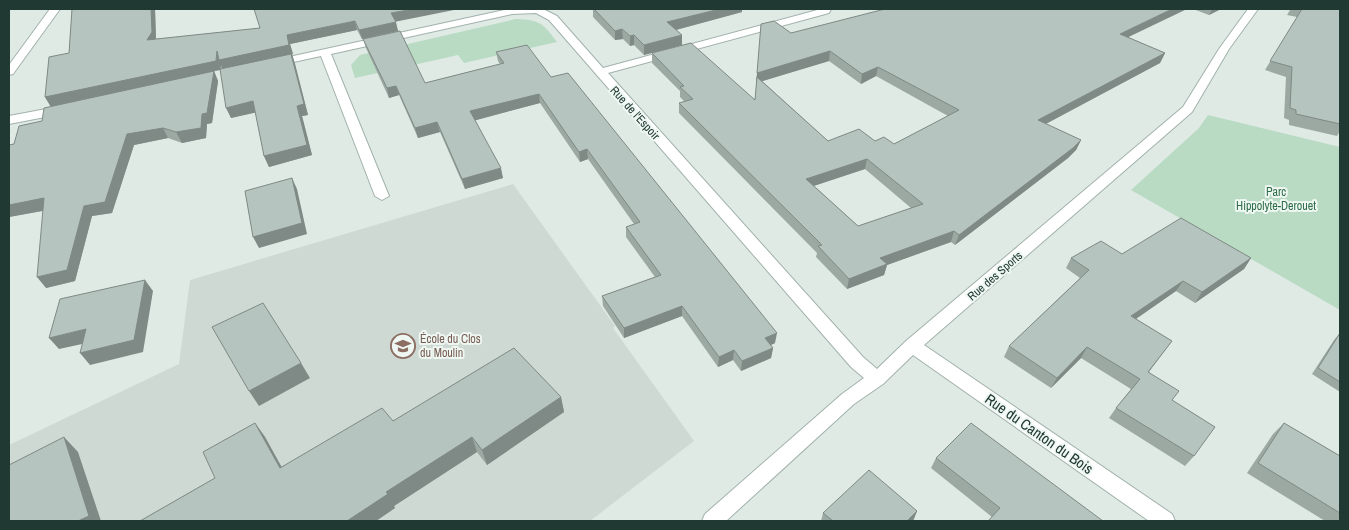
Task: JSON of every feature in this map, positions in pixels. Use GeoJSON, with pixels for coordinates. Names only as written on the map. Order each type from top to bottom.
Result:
{"type":"FeatureCollection","features":[{"type":"Feature","properties":{"kind":"street"},"geometry":{"type":"LineString","coordinates":[[9,72],[55,9]]}},
{"type":"Feature","properties":{"kind":"street"},"geometry":{"type":"LineString","coordinates":[[784,9],[790,22]]}},
{"type":"Feature","properties":{"kind":"street"},"geometry":{"type":"LineString","coordinates":[[599,72],[790,22],[826,11],[826,9]]}},
{"type":"Feature","properties":{"kind":"street","name":"Rue des Sports"},"geometry":{"type":"LineString","coordinates":[[712,521],[848,399],[877,379],[912,346],[1188,108],[1224,49],[1253,9]]}},
{"type":"Feature","properties":{"kind":"street","name":"Rue de l'Espoir"},"geometry":{"type":"LineString","coordinates":[[268,65],[512,11],[538,10],[553,18],[857,362],[877,379]]}},
{"type":"Feature","properties":{"kind":"street"},"geometry":{"type":"LineString","coordinates":[[325,52],[382,196]]}},
{"type":"Feature","properties":{"kind":"street"},"geometry":{"type":"LineString","coordinates":[[9,120],[75,107]]}},
{"type":"Feature","properties":{"kind":"street","name":"Rue du Canton du Bois"},"geometry":{"type":"LineString","coordinates":[[912,346],[1165,521]]}},
{"type":"Feature","properties":{"kind":"shaded area","name":"École du Clos du Moulin"},"geometry":{"type":"Polygon","coordinates":[[[513,184],[615,326],[613,328],[694,441],[590,521],[9,521],[9,445],[179,364],[190,280],[513,184]]]}},
{"type":"Feature","properties":{"kind":"green space"},"geometry":{"type":"Polygon","coordinates":[[[516,19],[531,20],[540,24],[557,42],[464,63],[458,55],[355,78],[351,65],[360,55],[516,19]]]}},
{"type":"Feature","properties":{"kind":"green space","name":"Parc Hippolyte-Derouet"},"geometry":{"type":"Polygon","coordinates":[[[1208,115],[1340,147],[1340,310],[1131,190],[1199,128],[1208,115]]]}},
{"type":"Feature","properties":{"kind":"building"},"geometry":{"type":"Polygon","coordinates":[[[72,9],[151,9],[152,32],[147,40],[260,28],[254,9],[414,9],[391,13],[396,22],[359,30],[355,21],[287,35],[289,45],[219,60],[217,51],[216,61],[45,97],[49,57],[69,53],[72,9]]]}},
{"type":"Feature","properties":{"kind":"building"},"geometry":{"type":"Polygon","coordinates":[[[594,9],[720,9],[667,22],[682,35],[644,45],[634,35],[630,36],[622,29],[615,31],[594,9]]]}},
{"type":"Feature","properties":{"kind":"building"},"geometry":{"type":"Polygon","coordinates":[[[885,9],[1172,9],[1120,34],[1165,53],[1038,120],[1081,140],[1073,148],[959,235],[954,231],[880,258],[887,264],[849,279],[818,246],[822,245],[679,103],[693,99],[680,87],[684,86],[652,53],[691,43],[755,100],[757,77],[828,141],[859,129],[875,141],[884,137],[894,144],[959,110],[878,67],[862,74],[830,51],[757,73],[761,24],[774,21],[791,33],[885,9]],[[867,159],[806,179],[858,226],[923,204],[867,159]]]}},
{"type":"Feature","properties":{"kind":"building"},"geometry":{"type":"Polygon","coordinates":[[[1302,9],[1340,9],[1340,124],[1296,114],[1296,110],[1290,108],[1292,67],[1270,61],[1302,9]]]}},
{"type":"Feature","properties":{"kind":"building"},"geometry":{"type":"Polygon","coordinates":[[[400,31],[425,83],[504,63],[496,52],[527,45],[551,77],[568,73],[777,333],[765,338],[773,348],[742,361],[734,350],[719,357],[682,306],[624,328],[602,296],[661,275],[626,227],[640,222],[587,149],[579,152],[539,94],[470,111],[501,168],[462,179],[437,122],[415,128],[396,86],[387,88],[363,39],[400,31]]]}},
{"type":"Feature","properties":{"kind":"building"},"geometry":{"type":"Polygon","coordinates":[[[291,54],[304,104],[297,106],[307,145],[264,156],[253,101],[226,108],[220,69],[291,54]]]}},
{"type":"Feature","properties":{"kind":"building"},"geometry":{"type":"Polygon","coordinates":[[[214,71],[207,113],[202,114],[201,128],[176,132],[163,128],[127,134],[105,202],[84,206],[67,270],[37,277],[44,198],[9,205],[9,145],[14,144],[19,126],[42,121],[44,108],[214,71]]]}},
{"type":"Feature","properties":{"kind":"building"},"geometry":{"type":"Polygon","coordinates":[[[292,178],[302,223],[253,237],[245,191],[292,178]]]}},
{"type":"Feature","properties":{"kind":"building"},"geometry":{"type":"Polygon","coordinates":[[[1181,218],[1251,258],[1202,292],[1183,281],[1131,316],[1172,341],[1148,372],[1179,391],[1172,400],[1215,427],[1194,456],[1116,408],[1140,379],[1087,347],[1057,378],[1009,346],[1089,270],[1071,258],[1101,241],[1122,254],[1181,218]]]}},
{"type":"Feature","properties":{"kind":"building"},"geometry":{"type":"Polygon","coordinates":[[[145,280],[134,340],[80,353],[86,329],[49,338],[60,299],[145,280]]]}},
{"type":"Feature","properties":{"kind":"building"},"geometry":{"type":"Polygon","coordinates":[[[263,303],[301,363],[249,391],[212,327],[263,303]]]}},
{"type":"Feature","properties":{"kind":"building"},"geometry":{"type":"Polygon","coordinates":[[[1340,333],[1340,382],[1318,368],[1340,333]]]}},
{"type":"Feature","properties":{"kind":"building"},"geometry":{"type":"Polygon","coordinates":[[[514,348],[561,397],[482,450],[472,437],[386,492],[388,494],[347,521],[140,521],[215,478],[203,452],[255,423],[280,468],[382,408],[393,421],[514,348]]]}},
{"type":"Feature","properties":{"kind":"building"},"geometry":{"type":"Polygon","coordinates":[[[971,423],[1103,521],[988,521],[1000,508],[936,458],[971,423]]]}},
{"type":"Feature","properties":{"kind":"building"},"geometry":{"type":"Polygon","coordinates":[[[1284,423],[1340,456],[1340,513],[1258,463],[1284,423]]]}},
{"type":"Feature","properties":{"kind":"building"},"geometry":{"type":"Polygon","coordinates":[[[64,437],[89,516],[78,521],[9,521],[9,465],[64,437]]]}},
{"type":"Feature","properties":{"kind":"building"},"geometry":{"type":"Polygon","coordinates":[[[869,470],[917,511],[907,521],[833,521],[823,513],[869,470]]]}},
{"type":"Feature","properties":{"kind":"place","name":"École du Clos du Moulin"},"geometry":{"type":"Point","coordinates":[403,346]}}]}
